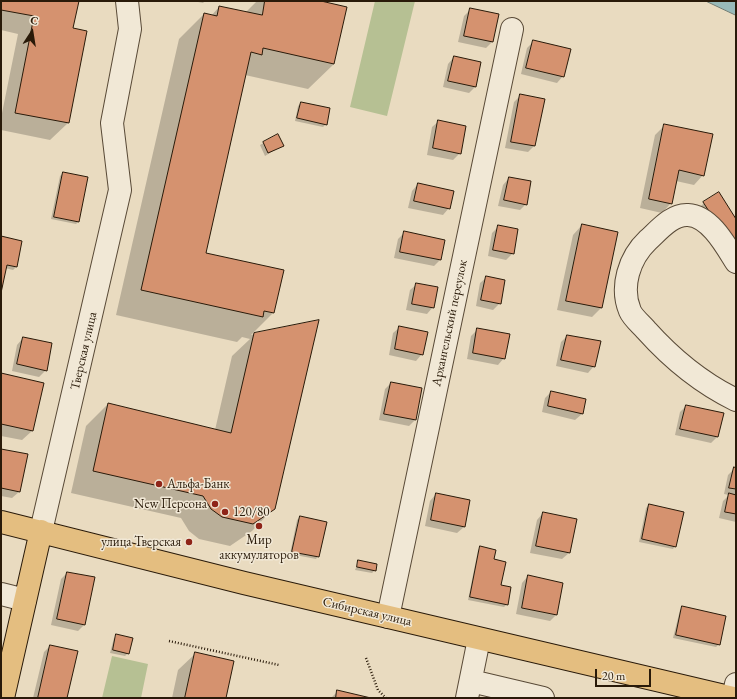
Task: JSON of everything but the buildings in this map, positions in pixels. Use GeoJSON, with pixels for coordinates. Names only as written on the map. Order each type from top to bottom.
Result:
{"type":"FeatureCollection","features":[{"type":"Feature","properties":{"kind":"main road","name":"Сибирская улица"},"geometry":{"type":"LineString","coordinates":[[1,522],[244,583],[733,698]]}},
{"type":"Feature","properties":{"kind":"main road","name":"Тверская улица"},"geometry":{"type":"LineString","coordinates":[[3,698],[41,531]]}},
{"type":"Feature","properties":{"kind":"street","name":"Тверская улица"},"geometry":{"type":"LineString","coordinates":[[41,531],[120,190],[112,123],[130,30],[127,1]]}},
{"type":"Feature","properties":{"kind":"street","name":"Архангельский переулок"},"geometry":{"type":"LineString","coordinates":[[388,617],[512,29]]}},
{"type":"Feature","properties":{"kind":"street"},"geometry":{"type":"LineString","coordinates":[[736,262],[708,223],[688,215],[670,220],[645,243],[630,266],[625,288],[630,312],[674,359],[712,388],[736,400]]}},
{"type":"Feature","properties":{"kind":"street"},"geometry":{"type":"LineString","coordinates":[[1,594],[25,600]]}},
{"type":"Feature","properties":{"kind":"street"},"geometry":{"type":"LineString","coordinates":[[479,638],[469,690],[543,698]]}},
{"type":"Feature","properties":{"kind":"street"},"geometry":{"type":"LineString","coordinates":[[733,698],[736,684]]}},
{"type":"Feature","properties":{"kind":"path"},"geometry":{"type":"LineString","coordinates":[[169,641],[280,665]]}},
{"type":"Feature","properties":{"kind":"path"},"geometry":{"type":"LineString","coordinates":[[366,658],[378,690],[386,698]]}},
{"type":"Feature","properties":{"kind":"green space"},"geometry":{"type":"Polygon","coordinates":[[[375,1],[415,1],[387,116],[350,107],[375,1]]]}},
{"type":"Feature","properties":{"kind":"green space"},"geometry":{"type":"Polygon","coordinates":[[[112,656],[148,664],[141,698],[102,698],[112,656]]]}},
{"type":"Feature","properties":{"kind":"water"},"geometry":{"type":"Polygon","coordinates":[[[706,1],[736,1],[736,15],[706,1]]]}},
{"type":"Feature","properties":{"kind":"place","name":"Альфа-Банк"},"geometry":{"type":"Point","coordinates":[159,484]}},
{"type":"Feature","properties":{"kind":"place","name":"New Персона"},"geometry":{"type":"Point","coordinates":[215,504]}},
{"type":"Feature","properties":{"kind":"place","name":"120/80"},"geometry":{"type":"Point","coordinates":[225,512]}},
{"type":"Feature","properties":{"kind":"place","name":"Мир аккумуляторов"},"geometry":{"type":"Point","coordinates":[259,526]}},
{"type":"Feature","properties":{"kind":"place","name":"улица Тверская"},"geometry":{"type":"Point","coordinates":[189,542]}}]}
